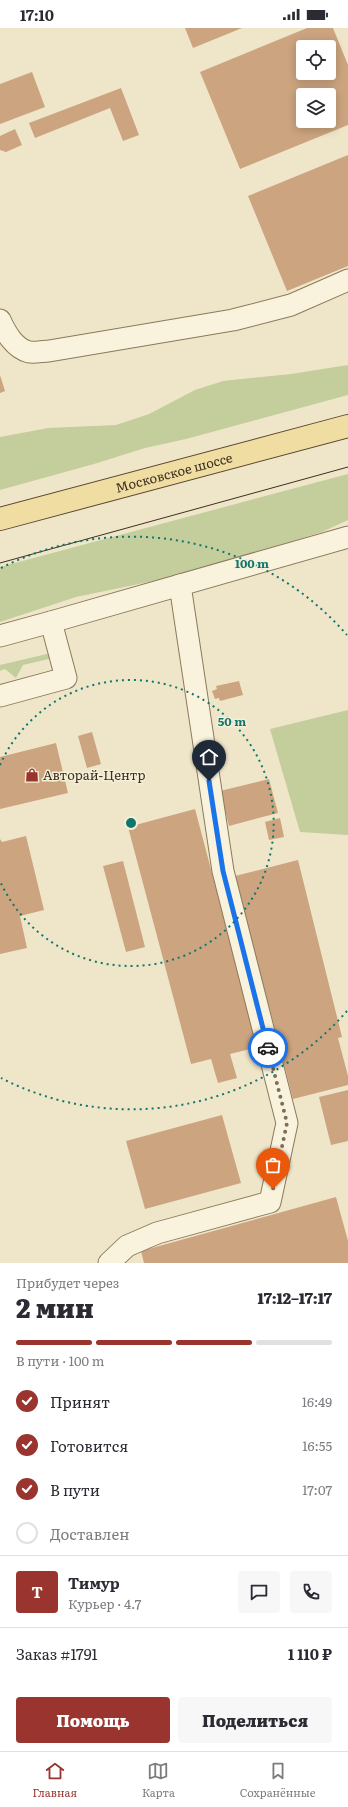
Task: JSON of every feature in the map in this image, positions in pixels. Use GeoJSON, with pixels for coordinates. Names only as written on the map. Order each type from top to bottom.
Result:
{"type":"FeatureCollection","features":[{"type":"Feature","properties":{"kind":"main road","name":"Московское шоссе"},"geometry":{"type":"LineString","coordinates":[[0,519],[348,426]]}},
{"type":"Feature","properties":{"kind":"lane"},"geometry":{"type":"LineString","coordinates":[[0,320],[6,333],[16,345],[30,352],[48,351],[233,320],[291,305],[348,280]]}},
{"type":"Feature","properties":{"kind":"lane"},"geometry":{"type":"LineString","coordinates":[[0,636],[348,537]]}},
{"type":"Feature","properties":{"kind":"lane"},"geometry":{"type":"LineString","coordinates":[[108,1263],[127,1246],[157,1233],[270,1202],[287,1123],[223,871],[180,585]]}},
{"type":"Feature","properties":{"kind":"lane"},"geometry":{"type":"LineString","coordinates":[[0,696],[66,678],[51,622]]}},
{"type":"Feature","properties":{"kind":"green space"},"geometry":{"type":"Polygon","coordinates":[[[348,365],[348,395],[186,439],[145,448],[0,490],[0,437],[48,428],[116,425],[149,414],[195,390],[223,381],[291,374],[348,365]]]}},
{"type":"Feature","properties":{"kind":"green space"},"geometry":{"type":"Polygon","coordinates":[[[348,474],[348,520],[322,532],[163,579],[76,597],[0,622],[0,567],[348,474]]]}},
{"type":"Feature","properties":{"kind":"green space"},"geometry":{"type":"Polygon","coordinates":[[[51,653],[53,658],[23,665],[16,678],[5,669],[0,671],[0,665],[51,653]]]}},
{"type":"Feature","properties":{"kind":"green space"},"geometry":{"type":"Polygon","coordinates":[[[348,710],[348,835],[300,832],[270,729],[348,710]]]}},
{"type":"Feature","properties":{"kind":"building"},"geometry":{"type":"Polygon","coordinates":[[[185,28],[242,28],[193,48],[185,28]]]}},
{"type":"Feature","properties":{"kind":"building"},"geometry":{"type":"Polygon","coordinates":[[[307,28],[333,28],[348,65],[348,125],[240,169],[200,72],[307,28]]]}},
{"type":"Feature","properties":{"kind":"building"},"geometry":{"type":"Polygon","coordinates":[[[32,72],[45,107],[0,124],[0,84],[32,72]]]}},
{"type":"Feature","properties":{"kind":"building"},"geometry":{"type":"Polygon","coordinates":[[[121,88],[139,135],[123,141],[110,108],[35,138],[29,123],[121,88]]]}},
{"type":"Feature","properties":{"kind":"building"},"geometry":{"type":"Polygon","coordinates":[[[15,129],[22,145],[6,152],[0,150],[0,136],[15,129]]]}},
{"type":"Feature","properties":{"kind":"building"},"geometry":{"type":"Polygon","coordinates":[[[348,155],[348,266],[287,291],[248,196],[348,155]]]}},
{"type":"Feature","properties":{"kind":"building"},"geometry":{"type":"Polygon","coordinates":[[[0,375],[5,391],[0,393],[0,375]]]}},
{"type":"Feature","properties":{"kind":"building"},"geometry":{"type":"Polygon","coordinates":[[[239,681],[243,695],[220,701],[219,698],[215,699],[212,691],[217,689],[216,686],[239,681]]]}},
{"type":"Feature","properties":{"kind":"building"},"geometry":{"type":"Polygon","coordinates":[[[92,732],[101,764],[87,768],[78,736],[92,732]]]}},
{"type":"Feature","properties":{"kind":"building","name":"Авторай-Центр"},"geometry":{"type":"Polygon","coordinates":[[[56,743],[68,793],[0,809],[0,757],[56,743]]]}},
{"type":"Feature","properties":{"kind":"building"},"geometry":{"type":"Polygon","coordinates":[[[269,779],[278,813],[229,826],[220,791],[269,779]]]}},
{"type":"Feature","properties":{"kind":"building"},"geometry":{"type":"Polygon","coordinates":[[[195,809],[258,1047],[230,1054],[237,1078],[218,1083],[211,1059],[191,1064],[128,827],[195,809]]]}},
{"type":"Feature","properties":{"kind":"building"},"geometry":{"type":"Polygon","coordinates":[[[280,818],[284,837],[269,840],[265,822],[280,818]]]}},
{"type":"Feature","properties":{"kind":"building"},"geometry":{"type":"Polygon","coordinates":[[[26,836],[44,910],[20,916],[27,948],[0,954],[0,839],[2,842],[26,836]]]}},
{"type":"Feature","properties":{"kind":"building"},"geometry":{"type":"Polygon","coordinates":[[[298,860],[342,1037],[338,1038],[348,1076],[348,1085],[293,1099],[235,876],[298,860]]]}},
{"type":"Feature","properties":{"kind":"building"},"geometry":{"type":"Polygon","coordinates":[[[123,861],[145,947],[126,952],[103,866],[123,861]]]}},
{"type":"Feature","properties":{"kind":"building"},"geometry":{"type":"Polygon","coordinates":[[[348,1090],[348,1141],[331,1145],[319,1097],[348,1090]]]}},
{"type":"Feature","properties":{"kind":"building"},"geometry":{"type":"Polygon","coordinates":[[[222,1115],[241,1183],[145,1209],[126,1141],[222,1115]]]}},
{"type":"Feature","properties":{"kind":"building"},"geometry":{"type":"Polygon","coordinates":[[[336,1197],[348,1241],[348,1263],[144,1263],[141,1251],[336,1197]]]}},
{"type":"Feature","properties":{"kind":"tram line"},"geometry":{"type":"LineString","coordinates":[[0,563],[348,467]]}},
{"type":"Feature","properties":{"kind":"way so far"},"geometry":{"type":"LineString","coordinates":[[268,1048],[287,1123],[273,1189]]}},
{"type":"Feature","properties":{"kind":"place","name":"Авторай-Центр"},"geometry":{"type":"Point","coordinates":[32,775]}},
{"type":"Feature","properties":{"kind":"route"},"geometry":{"type":"LineString","coordinates":[[209,781],[223,871],[268,1048]]}}]}
